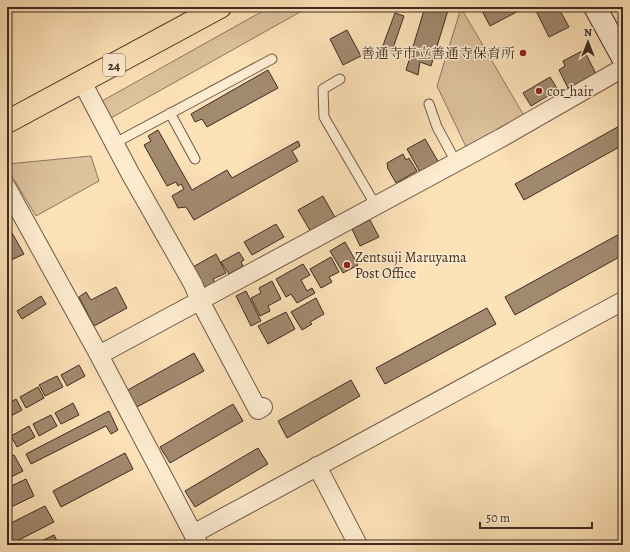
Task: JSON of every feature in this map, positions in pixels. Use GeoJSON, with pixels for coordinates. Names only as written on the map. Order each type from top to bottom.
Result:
{"type":"FeatureCollection","features":[{"type":"Feature","properties":{"kind":"main road","name":"24"},"geometry":{"type":"LineString","coordinates":[[7,122],[220,7]]}},
{"type":"Feature","properties":{"kind":"street"},"geometry":{"type":"LineString","coordinates":[[595,7],[623,58]]}},
{"type":"Feature","properties":{"kind":"street"},"geometry":{"type":"LineString","coordinates":[[99,355],[376,206],[623,68]]}},
{"type":"Feature","properties":{"kind":"street"},"geometry":{"type":"LineString","coordinates":[[82,82],[114,143],[193,284],[200,301],[258,410],[263,407]]}},
{"type":"Feature","properties":{"kind":"street"},"geometry":{"type":"LineString","coordinates":[[7,188],[99,355],[196,539],[317,466],[623,301]]}},
{"type":"Feature","properties":{"kind":"street"},"geometry":{"type":"LineString","coordinates":[[317,466],[358,545]]}},
{"type":"Feature","properties":{"kind":"lane"},"geometry":{"type":"LineString","coordinates":[[114,143],[272,59]]}},
{"type":"Feature","properties":{"kind":"lane"},"geometry":{"type":"LineString","coordinates":[[340,79],[323,89],[324,117],[376,206]]}},
{"type":"Feature","properties":{"kind":"lane"},"geometry":{"type":"LineString","coordinates":[[429,104],[437,127],[456,162]]}},
{"type":"Feature","properties":{"kind":"lane"},"geometry":{"type":"LineString","coordinates":[[170,113],[195,159]]}},
{"type":"Feature","properties":{"kind":"shaded area"},"geometry":{"type":"Polygon","coordinates":[[[270,7],[309,7],[111,118],[102,101],[270,7]]]}},
{"type":"Feature","properties":{"kind":"shaded area"},"geometry":{"type":"Polygon","coordinates":[[[461,8],[526,119],[467,149],[437,86],[461,8]]]}},
{"type":"Feature","properties":{"kind":"shaded area"},"geometry":{"type":"Polygon","coordinates":[[[91,156],[99,181],[36,216],[7,168],[7,164],[91,156]]]}},
{"type":"Feature","properties":{"kind":"building"},"geometry":{"type":"Polygon","coordinates":[[[406,7],[405,12],[395,8],[406,7]]]}},
{"type":"Feature","properties":{"kind":"building"},"geometry":{"type":"Polygon","coordinates":[[[425,7],[449,7],[431,66],[420,62],[418,75],[406,70],[425,7]]]}},
{"type":"Feature","properties":{"kind":"building"},"geometry":{"type":"Polygon","coordinates":[[[480,7],[526,7],[490,26],[480,7]]]}},
{"type":"Feature","properties":{"kind":"building"},"geometry":{"type":"Polygon","coordinates":[[[534,7],[558,7],[569,27],[549,37],[534,7]]]}},
{"type":"Feature","properties":{"kind":"building"},"geometry":{"type":"Polygon","coordinates":[[[395,13],[404,16],[392,51],[382,48],[395,13]]]}},
{"type":"Feature","properties":{"kind":"building"},"geometry":{"type":"Polygon","coordinates":[[[347,30],[361,56],[343,65],[330,39],[347,30]]]}},
{"type":"Feature","properties":{"kind":"building"},"geometry":{"type":"Polygon","coordinates":[[[584,50],[596,74],[568,88],[559,70],[565,66],[563,61],[584,50]]]}},
{"type":"Feature","properties":{"kind":"building"},"geometry":{"type":"Polygon","coordinates":[[[268,70],[278,88],[207,127],[202,119],[195,122],[191,114],[268,70]]]}},
{"type":"Feature","properties":{"kind":"building"},"geometry":{"type":"Polygon","coordinates":[[[550,77],[558,90],[531,106],[523,93],[550,77]]]}},
{"type":"Feature","properties":{"kind":"building"},"geometry":{"type":"Polygon","coordinates":[[[623,124],[623,145],[524,200],[515,184],[623,124]]]}},
{"type":"Feature","properties":{"kind":"building"},"geometry":{"type":"Polygon","coordinates":[[[158,130],[192,190],[227,170],[232,178],[298,141],[300,146],[292,151],[298,161],[194,220],[186,207],[178,208],[172,196],[184,189],[181,184],[178,186],[176,182],[167,186],[144,145],[151,141],[148,136],[158,130]]]}},
{"type":"Feature","properties":{"kind":"building"},"geometry":{"type":"Polygon","coordinates":[[[425,139],[439,163],[421,174],[407,149],[425,139]]]}},
{"type":"Feature","properties":{"kind":"building"},"geometry":{"type":"Polygon","coordinates":[[[403,154],[406,160],[409,158],[417,171],[396,183],[388,169],[387,163],[403,154]]]}},
{"type":"Feature","properties":{"kind":"building"},"geometry":{"type":"Polygon","coordinates":[[[323,196],[337,221],[312,234],[298,210],[323,196]]]}},
{"type":"Feature","properties":{"kind":"building"},"geometry":{"type":"Polygon","coordinates":[[[370,220],[379,237],[360,246],[352,229],[370,220]]]}},
{"type":"Feature","properties":{"kind":"building"},"geometry":{"type":"Polygon","coordinates":[[[276,224],[284,237],[252,255],[244,242],[276,224]]]}},
{"type":"Feature","properties":{"kind":"building"},"geometry":{"type":"Polygon","coordinates":[[[623,232],[623,255],[515,315],[505,297],[623,232]]]}},
{"type":"Feature","properties":{"kind":"building"},"geometry":{"type":"Polygon","coordinates":[[[12,233],[24,254],[7,262],[7,236],[12,233]]]}},
{"type":"Feature","properties":{"kind":"building"},"geometry":{"type":"Polygon","coordinates":[[[345,242],[358,265],[343,273],[330,251],[345,242]]]}},
{"type":"Feature","properties":{"kind":"building"},"geometry":{"type":"Polygon","coordinates":[[[239,252],[244,260],[241,262],[243,266],[229,274],[221,262],[239,252]]]}},
{"type":"Feature","properties":{"kind":"building"},"geometry":{"type":"Polygon","coordinates":[[[216,254],[226,273],[213,279],[215,283],[203,289],[191,268],[216,254]]]}},
{"type":"Feature","properties":{"kind":"building"},"geometry":{"type":"Polygon","coordinates":[[[331,257],[339,272],[329,277],[332,282],[321,288],[310,269],[331,257]]]}},
{"type":"Feature","properties":{"kind":"building"},"geometry":{"type":"Polygon","coordinates":[[[303,264],[310,275],[301,280],[307,291],[312,288],[315,293],[297,303],[291,294],[286,297],[276,279],[303,264]]]}},
{"type":"Feature","properties":{"kind":"building"},"geometry":{"type":"Polygon","coordinates":[[[272,281],[281,299],[268,306],[270,311],[260,316],[251,298],[261,293],[259,288],[272,281]]]}},
{"type":"Feature","properties":{"kind":"building"},"geometry":{"type":"Polygon","coordinates":[[[116,287],[127,308],[94,326],[79,297],[86,292],[91,300],[116,287]]]}},
{"type":"Feature","properties":{"kind":"building"},"geometry":{"type":"Polygon","coordinates":[[[246,291],[261,321],[251,326],[236,296],[246,291]]]}},
{"type":"Feature","properties":{"kind":"building"},"geometry":{"type":"Polygon","coordinates":[[[41,296],[46,304],[22,319],[17,311],[41,296]]]}},
{"type":"Feature","properties":{"kind":"building"},"geometry":{"type":"Polygon","coordinates":[[[316,298],[324,314],[310,322],[312,324],[302,330],[291,312],[316,298]]]}},
{"type":"Feature","properties":{"kind":"building"},"geometry":{"type":"Polygon","coordinates":[[[487,308],[496,324],[385,384],[376,368],[487,308]]]}},
{"type":"Feature","properties":{"kind":"building"},"geometry":{"type":"Polygon","coordinates":[[[286,312],[295,329],[268,344],[258,326],[286,312]]]}},
{"type":"Feature","properties":{"kind":"building"},"geometry":{"type":"Polygon","coordinates":[[[194,353],[204,371],[135,408],[126,391],[194,353]]]}},
{"type":"Feature","properties":{"kind":"building"},"geometry":{"type":"Polygon","coordinates":[[[79,365],[85,376],[67,386],[61,375],[79,365]]]}},
{"type":"Feature","properties":{"kind":"building"},"geometry":{"type":"Polygon","coordinates":[[[57,376],[63,387],[45,396],[39,385],[57,376]]]}},
{"type":"Feature","properties":{"kind":"building"},"geometry":{"type":"Polygon","coordinates":[[[351,380],[360,396],[287,438],[278,421],[351,380]]]}},
{"type":"Feature","properties":{"kind":"building"},"geometry":{"type":"Polygon","coordinates":[[[38,387],[44,398],[26,408],[20,397],[38,387]]]}},
{"type":"Feature","properties":{"kind":"building"},"geometry":{"type":"Polygon","coordinates":[[[16,399],[22,410],[7,418],[7,404],[16,399]]]}},
{"type":"Feature","properties":{"kind":"building"},"geometry":{"type":"Polygon","coordinates":[[[73,403],[79,415],[61,424],[55,413],[73,403]]]}},
{"type":"Feature","properties":{"kind":"building"},"geometry":{"type":"Polygon","coordinates":[[[233,404],[243,421],[170,463],[160,447],[233,404]]]}},
{"type":"Feature","properties":{"kind":"building"},"geometry":{"type":"Polygon","coordinates":[[[109,411],[118,430],[111,434],[106,426],[31,464],[26,454],[109,411]]]}},
{"type":"Feature","properties":{"kind":"building"},"geometry":{"type":"Polygon","coordinates":[[[51,415],[57,426],[39,436],[33,424],[51,415]]]}},
{"type":"Feature","properties":{"kind":"building"},"geometry":{"type":"Polygon","coordinates":[[[29,426],[35,437],[17,447],[11,436],[29,426]]]}},
{"type":"Feature","properties":{"kind":"building"},"geometry":{"type":"Polygon","coordinates":[[[258,448],[268,464],[195,507],[185,491],[258,448]]]}},
{"type":"Feature","properties":{"kind":"building"},"geometry":{"type":"Polygon","coordinates":[[[125,453],[133,469],[61,507],[53,491],[125,453]]]}},
{"type":"Feature","properties":{"kind":"building"},"geometry":{"type":"Polygon","coordinates":[[[14,455],[23,471],[7,479],[7,458],[14,455]]]}},
{"type":"Feature","properties":{"kind":"building"},"geometry":{"type":"Polygon","coordinates":[[[26,479],[34,496],[7,509],[7,488],[26,479]]]}},
{"type":"Feature","properties":{"kind":"building"},"geometry":{"type":"Polygon","coordinates":[[[45,506],[54,522],[13,543],[7,531],[7,525],[45,506]]]}},
{"type":"Feature","properties":{"kind":"building"},"geometry":{"type":"Polygon","coordinates":[[[54,535],[59,545],[33,545],[54,535]]]}},
{"type":"Feature","properties":{"kind":"place","name":"善通寺市立善通寺保育所"},"geometry":{"type":"Point","coordinates":[523,53]}},
{"type":"Feature","properties":{"kind":"place","name":"cor_hair"},"geometry":{"type":"Point","coordinates":[539,91]}},
{"type":"Feature","properties":{"kind":"place","name":"Zentsuji Maruyama Post Office"},"geometry":{"type":"Point","coordinates":[347,265]}}]}
